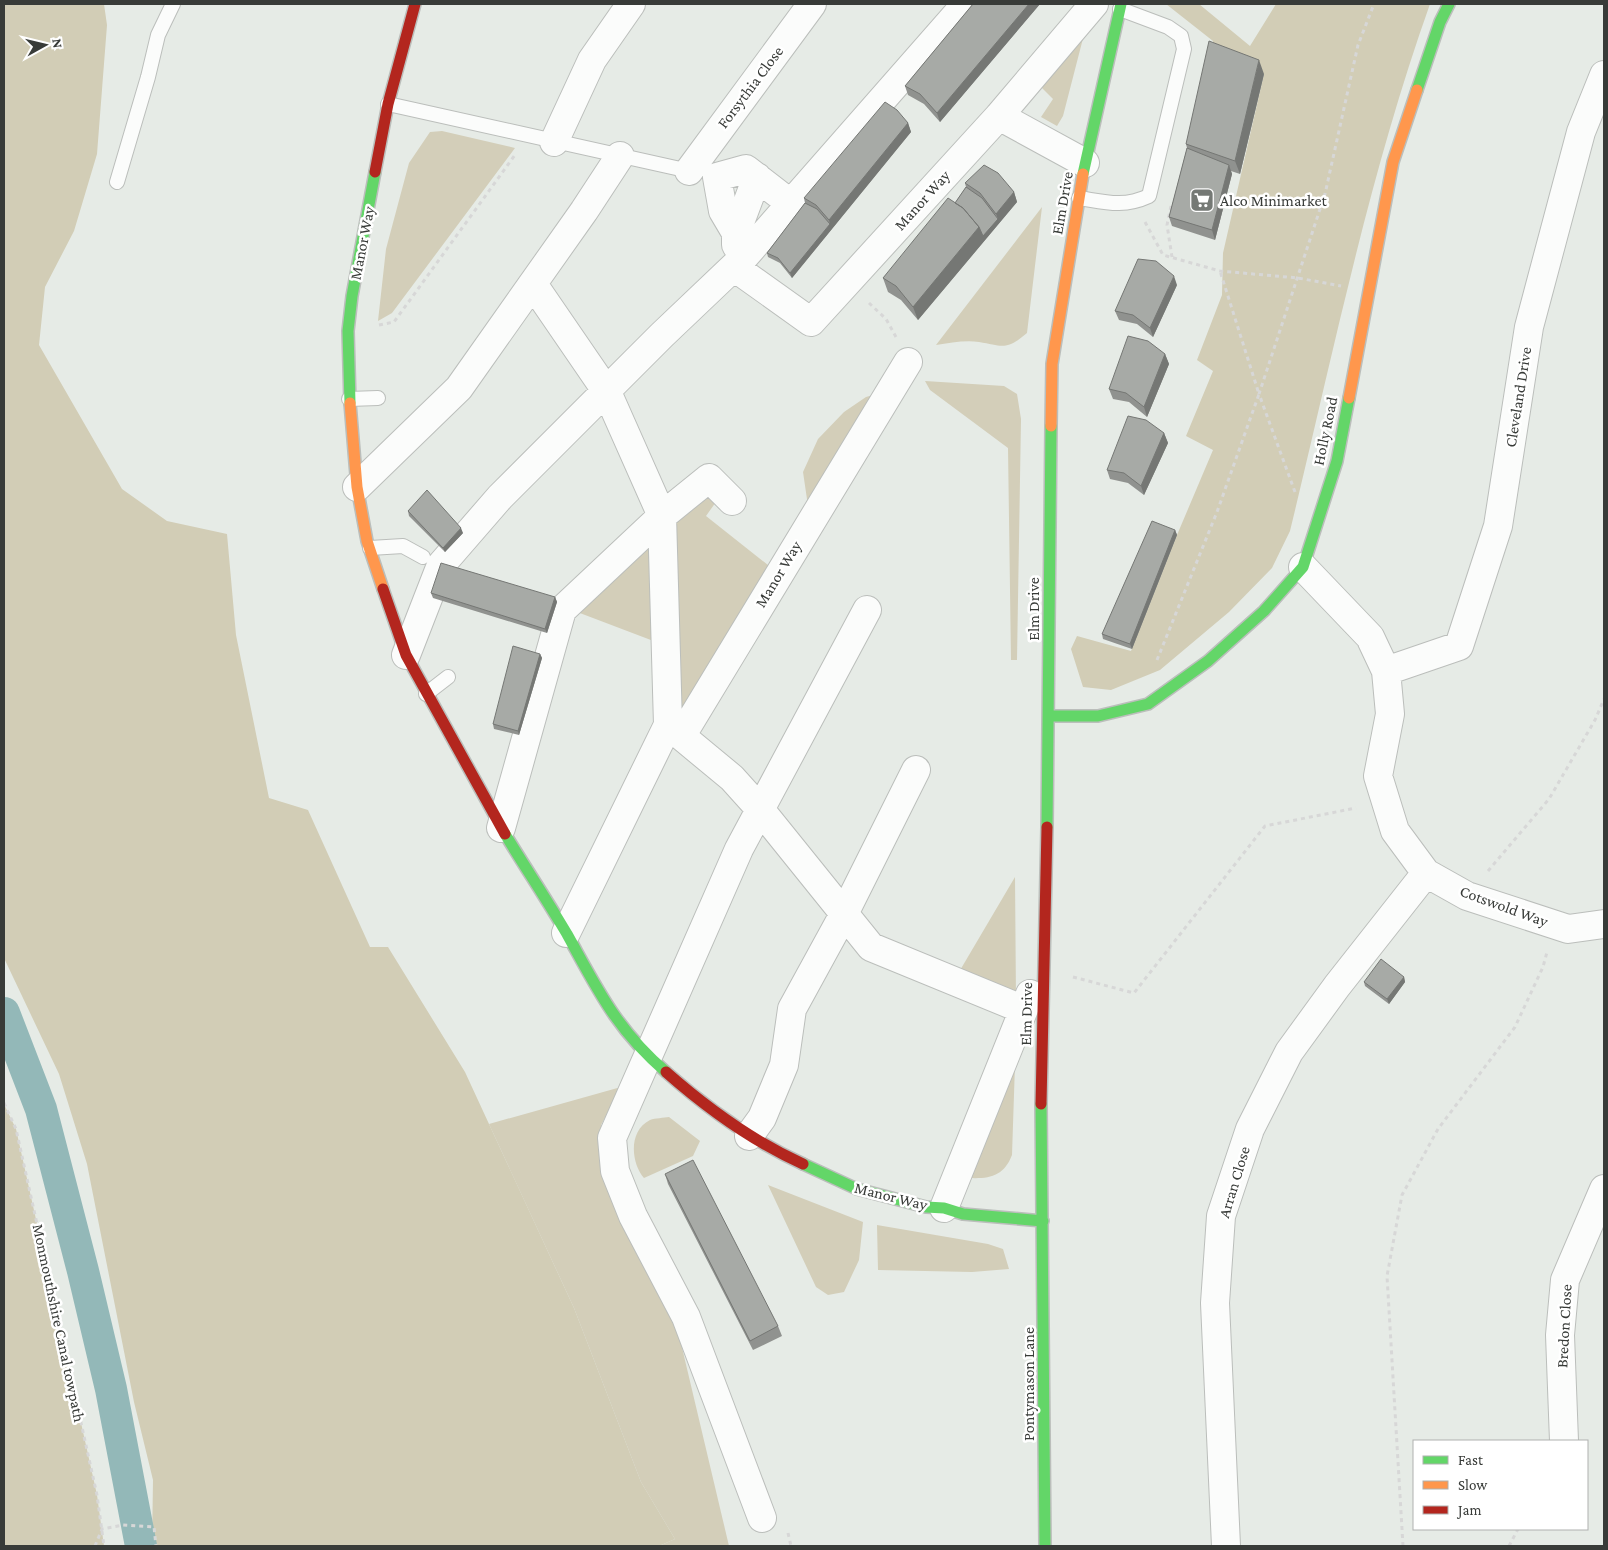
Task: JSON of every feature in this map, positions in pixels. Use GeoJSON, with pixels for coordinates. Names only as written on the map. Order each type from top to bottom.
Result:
{"type":"FeatureCollection","features":[{"type":"Feature","properties":{"kind":"street","name":"Manor Way"},"geometry":{"type":"LineString","coordinates":[[415,4],[388,104],[352,296],[348,331],[349,399],[356,487],[370,548],[406,655],[426,694],[501,828],[566,933],[602,998],[619,1024],[649,1057],[694,1097],[749,1136],[774,1151],[857,1189],[926,1207],[944,1208],[963,1214],[1043,1221]]}},
{"type":"Feature","properties":{"kind":"street"},"geometry":{"type":"LineString","coordinates":[[542,139],[592,60],[631,4]]}},
{"type":"Feature","properties":{"kind":"street","name":"Forsythia Close"},"geometry":{"type":"LineString","coordinates":[[689,171],[812,4]]}},
{"type":"Feature","properties":{"kind":"street"},"geometry":{"type":"LineString","coordinates":[[406,655],[441,565],[500,497],[607,392],[738,252],[790,203],[966,4]]}},
{"type":"Feature","properties":{"kind":"street","name":"Holly Road"},"geometry":{"type":"LineString","coordinates":[[1049,716],[1098,716],[1148,704],[1208,660],[1236,636],[1264,611],[1303,567],[1337,461],[1393,162],[1440,22],[1449,4]]}},
{"type":"Feature","properties":{"kind":"street","name":"Manor Way"},"geometry":{"type":"LineString","coordinates":[[738,252],[811,322],[999,116],[1112,6]]}},
{"type":"Feature","properties":{"kind":"street","name":"Elm Drive"},"geometry":{"type":"LineString","coordinates":[[1043,1221],[1043,968],[1049,716],[1052,364],[1112,6]]}},
{"type":"Feature","properties":{"kind":"street","name":"Cleveland Drive"},"geometry":{"type":"LineString","coordinates":[[1386,671],[1459,646],[1498,526],[1528,327],[1581,132],[1604,75]]}},
{"type":"Feature","properties":{"kind":"street"},"geometry":{"type":"LineString","coordinates":[[999,116],[1085,163]]}},
{"type":"Feature","properties":{"kind":"street"},"geometry":{"type":"LineString","coordinates":[[356,487],[459,388],[533,284],[620,156]]}},
{"type":"Feature","properties":{"kind":"street"},"geometry":{"type":"LineString","coordinates":[[738,252],[723,210],[717,177],[746,169],[790,203]]}},
{"type":"Feature","properties":{"kind":"street"},"geometry":{"type":"LineString","coordinates":[[738,252],[757,177]]}},
{"type":"Feature","properties":{"kind":"street","name":"Manor Way"},"geometry":{"type":"LineString","coordinates":[[533,284],[607,392],[662,516],[675,730]]}},
{"type":"Feature","properties":{"kind":"street","name":"Manor Way"},"geometry":{"type":"LineString","coordinates":[[566,933],[675,730],[908,362]]}},
{"type":"Feature","properties":{"kind":"street"},"geometry":{"type":"LineString","coordinates":[[501,828],[562,610],[662,516],[709,478],[732,501]]}},
{"type":"Feature","properties":{"kind":"street","name":"Cotswold Way"},"geometry":{"type":"LineString","coordinates":[[1303,567],[1370,637],[1386,671],[1390,714],[1378,776],[1395,831],[1426,873],[1467,896],[1568,929],[1604,924]]}},
{"type":"Feature","properties":{"kind":"street"},"geometry":{"type":"LineString","coordinates":[[762,1518],[686,1317],[633,1216],[615,1171],[612,1138],[739,848],[867,610]]}},
{"type":"Feature","properties":{"kind":"street"},"geometry":{"type":"LineString","coordinates":[[675,730],[732,778],[759,808],[871,948],[1022,1009]]}},
{"type":"Feature","properties":{"kind":"street"},"geometry":{"type":"LineString","coordinates":[[749,1136],[762,1118],[784,1065],[792,1009],[844,914],[916,770]]}},
{"type":"Feature","properties":{"kind":"street","name":"Arran Close"},"geometry":{"type":"LineString","coordinates":[[1226,1546],[1215,1303],[1221,1216],[1250,1129],[1289,1052],[1337,986],[1426,873]]}},
{"type":"Feature","properties":{"kind":"street"},"geometry":{"type":"LineString","coordinates":[[944,1208],[1022,1009],[1043,968]]}},
{"type":"Feature","properties":{"kind":"street","name":"Bredon Close"},"geometry":{"type":"LineString","coordinates":[[1564,1440],[1560,1335],[1565,1280],[1604,1189]]}},
{"type":"Feature","properties":{"kind":"street","name":"Pontymason Lane"},"geometry":{"type":"LineString","coordinates":[[1043,1221],[1045,1546]]}},
{"type":"Feature","properties":{"kind":"lane"},"geometry":{"type":"LineString","coordinates":[[116,182],[148,77],[158,35],[173,4]]}},
{"type":"Feature","properties":{"kind":"lane"},"geometry":{"type":"LineString","coordinates":[[1079,198],[1124,205],[1134,203],[1149,196],[1184,49],[1181,36],[1168,27],[1112,6]]}},
{"type":"Feature","properties":{"kind":"lane"},"geometry":{"type":"LineString","coordinates":[[388,104],[717,177]]}},
{"type":"Feature","properties":{"kind":"lane"},"geometry":{"type":"LineString","coordinates":[[349,399],[378,398]]}},
{"type":"Feature","properties":{"kind":"lane"},"geometry":{"type":"LineString","coordinates":[[370,548],[403,546],[422,557]]}},
{"type":"Feature","properties":{"kind":"lane"},"geometry":{"type":"LineString","coordinates":[[426,694],[448,677]]}},
{"type":"Feature","properties":{"kind":"path"},"geometry":{"type":"LineString","coordinates":[[1148,704],[1156,663],[1216,512],[1259,394],[1298,278],[1325,194],[1358,46],[1374,4]]}},
{"type":"Feature","properties":{"kind":"path"},"geometry":{"type":"LineString","coordinates":[[348,331],[394,322],[542,139]]}},
{"type":"Feature","properties":{"kind":"path"},"geometry":{"type":"LineString","coordinates":[[1134,203],[1163,255],[1220,270],[1298,278],[1369,292]]}},
{"type":"Feature","properties":{"kind":"path"},"geometry":{"type":"LineString","coordinates":[[1220,270],[1259,394],[1295,494]]}},
{"type":"Feature","properties":{"kind":"path"},"geometry":{"type":"LineString","coordinates":[[846,283],[886,319],[908,362]]}},
{"type":"Feature","properties":{"kind":"path"},"geometry":{"type":"LineString","coordinates":[[1467,896],[1548,799],[1595,720],[1604,699]]}},
{"type":"Feature","properties":{"kind":"path"},"geometry":{"type":"LineString","coordinates":[[1043,968],[1134,993],[1265,826],[1386,802]]}},
{"type":"Feature","properties":{"kind":"path"},"geometry":{"type":"LineString","coordinates":[[1403,1546],[1387,1276],[1402,1195],[1438,1129],[1515,1027],[1543,967],[1555,924]]}},
{"type":"Feature","properties":{"kind":"path","name":"Monmouthshire Canal towpath"},"geometry":{"type":"LineString","coordinates":[[4,1103],[16,1128],[97,1495],[104,1546]]}},
{"type":"Feature","properties":{"kind":"path"},"geometry":{"type":"LineString","coordinates":[[95,1546],[102,1528],[123,1525],[154,1527],[156,1546]]}},
{"type":"Feature","properties":{"kind":"path"},"geometry":{"type":"LineString","coordinates":[[1509,1546],[1517,1530]]}},
{"type":"Feature","properties":{"kind":"shaded area"},"geometry":{"type":"Polygon","coordinates":[[[4,4],[104,4],[107,25],[97,154],[74,231],[45,287],[39,345],[122,489],[167,521],[227,534],[236,635],[269,798],[308,810],[370,947],[388,947],[465,1072],[574,1308],[641,1482],[675,1539],[659,1546],[152,1546],[153,1480],[134,1402],[87,1164],[59,1074],[4,958],[4,4]]]}},
{"type":"Feature","properties":{"kind":"shaded area"},"geometry":{"type":"Polygon","coordinates":[[[1166,4],[1199,4],[1250,46],[1276,4],[1430,4],[1408,68],[1370,199],[1290,531],[1272,568],[1229,612],[1160,670],[1111,690],[1083,687],[1071,649],[1077,636],[1131,651],[1213,450],[1186,436],[1213,371],[1197,360],[1222,295],[1223,253],[1264,74],[1213,53],[1213,41],[1166,4]]]}},
{"type":"Feature","properties":{"kind":"shaded area"},"geometry":{"type":"Polygon","coordinates":[[[1088,19],[1063,116],[1057,126],[1041,117],[1053,99],[1036,82],[1088,19]]]}},
{"type":"Feature","properties":{"kind":"shaded area"},"geometry":{"type":"Polygon","coordinates":[[[442,131],[515,148],[392,313],[378,321],[386,249],[409,163],[430,132],[442,131]]]}},
{"type":"Feature","properties":{"kind":"shaded area"},"geometry":{"type":"Polygon","coordinates":[[[1042,207],[1027,333],[1014,343],[1004,346],[968,341],[936,345],[1042,207]]]}},
{"type":"Feature","properties":{"kind":"shaded area"},"geometry":{"type":"Polygon","coordinates":[[[925,381],[1004,386],[1017,394],[1021,419],[1017,660],[1011,660],[1008,448],[930,390],[925,381]]]}},
{"type":"Feature","properties":{"kind":"shaded area"},"geometry":{"type":"Polygon","coordinates":[[[891,390],[808,506],[803,472],[818,439],[844,412],[866,397],[891,390]]]}},
{"type":"Feature","properties":{"kind":"shaded area"},"geometry":{"type":"Polygon","coordinates":[[[709,478],[723,492],[706,516],[778,573],[682,735],[664,645],[564,607],[709,478]]]}},
{"type":"Feature","properties":{"kind":"shaded area"},"geometry":{"type":"Polygon","coordinates":[[[1015,877],[1016,1001],[959,972],[1015,877]]]}},
{"type":"Feature","properties":{"kind":"shaded area"},"geometry":{"type":"Polygon","coordinates":[[[1016,1034],[1012,1155],[1005,1168],[995,1175],[983,1178],[969,1178],[1016,1034]]]}},
{"type":"Feature","properties":{"kind":"shaded area"},"geometry":{"type":"Polygon","coordinates":[[[621,1087],[601,1125],[600,1169],[632,1238],[675,1318],[729,1546],[659,1546],[675,1539],[641,1482],[574,1308],[489,1124],[621,1087]]]}},
{"type":"Feature","properties":{"kind":"shaded area"},"geometry":{"type":"Polygon","coordinates":[[[4,1104],[16,1129],[97,1495],[104,1546],[4,1546],[4,1104]]]}},
{"type":"Feature","properties":{"kind":"shaded area"},"geometry":{"type":"Polygon","coordinates":[[[669,1117],[700,1141],[693,1156],[644,1178],[634,1156],[635,1139],[643,1125],[650,1120],[669,1117]]]}},
{"type":"Feature","properties":{"kind":"shaded area"},"geometry":{"type":"Polygon","coordinates":[[[768,1185],[863,1222],[859,1260],[844,1292],[828,1295],[816,1287],[768,1185]]]}},
{"type":"Feature","properties":{"kind":"shaded area"},"geometry":{"type":"Polygon","coordinates":[[[877,1225],[988,1244],[1003,1249],[1009,1269],[972,1272],[878,1270],[877,1225]]]}},
{"type":"Feature","properties":{"kind":"building"},"geometry":{"type":"Polygon","coordinates":[[[973,4],[1029,4],[937,113],[920,94],[905,86],[973,4]]]}},
{"type":"Feature","properties":{"kind":"building"},"geometry":{"type":"Polygon","coordinates":[[[1209,41],[1259,60],[1235,161],[1186,144],[1209,41]]]}},
{"type":"Feature","properties":{"kind":"building"},"geometry":{"type":"Polygon","coordinates":[[[885,102],[897,110],[908,123],[829,220],[816,205],[804,198],[885,102]]]}},
{"type":"Feature","properties":{"kind":"building","name":"Alco Minimarket"},"geometry":{"type":"Polygon","coordinates":[[[1187,148],[1229,165],[1212,230],[1169,217],[1187,148]]]}},
{"type":"Feature","properties":{"kind":"building"},"geometry":{"type":"Polygon","coordinates":[[[984,165],[998,173],[1014,192],[996,214],[980,193],[965,183],[984,165]]]}},
{"type":"Feature","properties":{"kind":"building"},"geometry":{"type":"Polygon","coordinates":[[[966,187],[982,198],[998,219],[983,236],[979,227],[963,208],[955,203],[966,187]]]}},
{"type":"Feature","properties":{"kind":"building"},"geometry":{"type":"Polygon","coordinates":[[[948,198],[963,208],[979,227],[913,307],[896,286],[883,278],[948,198]]]}},
{"type":"Feature","properties":{"kind":"building"},"geometry":{"type":"Polygon","coordinates":[[[805,203],[817,209],[830,224],[790,273],[778,258],[767,253],[805,203]]]}},
{"type":"Feature","properties":{"kind":"building"},"geometry":{"type":"Polygon","coordinates":[[[1138,259],[1156,261],[1174,276],[1150,328],[1133,315],[1115,311],[1138,259]]]}},
{"type":"Feature","properties":{"kind":"building"},"geometry":{"type":"Polygon","coordinates":[[[1128,336],[1148,341],[1165,354],[1144,407],[1126,393],[1109,389],[1128,336]]]}},
{"type":"Feature","properties":{"kind":"building"},"geometry":{"type":"Polygon","coordinates":[[[1128,416],[1146,420],[1164,433],[1141,486],[1124,473],[1107,470],[1128,416]]]}},
{"type":"Feature","properties":{"kind":"building"},"geometry":{"type":"Polygon","coordinates":[[[427,490],[461,528],[443,548],[408,511],[427,490]]]}},
{"type":"Feature","properties":{"kind":"building"},"geometry":{"type":"Polygon","coordinates":[[[1152,521],[1175,530],[1130,644],[1102,634],[1152,521]]]}},
{"type":"Feature","properties":{"kind":"building"},"geometry":{"type":"Polygon","coordinates":[[[441,563],[555,597],[545,629],[431,593],[441,563]]]}},
{"type":"Feature","properties":{"kind":"building"},"geometry":{"type":"Polygon","coordinates":[[[513,646],[540,654],[518,731],[493,724],[513,646]]]}},
{"type":"Feature","properties":{"kind":"building"},"geometry":{"type":"Polygon","coordinates":[[[1381,959],[1404,977],[1387,999],[1364,982],[1381,959]]]}},
{"type":"Feature","properties":{"kind":"building"},"geometry":{"type":"Polygon","coordinates":[[[693,1160],[778,1326],[750,1341],[665,1174],[693,1160]]]}},
{"type":"Feature","properties":{"kind":"waterway"},"geometry":{"type":"LineString","coordinates":[[4,1013],[41,1109],[83,1271],[111,1389],[141,1546]]}},
{"type":"Feature","properties":{"kind":"traffic: fast"},"geometry":{"type":"LineString","coordinates":[[1083,174],[1121,4]]}},
{"type":"Feature","properties":{"kind":"traffic: fast"},"geometry":{"type":"LineString","coordinates":[[1417,90],[1440,22],[1449,4]]}},
{"type":"Feature","properties":{"kind":"traffic: fast"},"geometry":{"type":"LineString","coordinates":[[350,403],[348,331],[352,296],[375,172]]}},
{"type":"Feature","properties":{"kind":"traffic: fast"},"geometry":{"type":"LineString","coordinates":[[1049,716],[1098,716],[1148,704],[1208,661],[1264,611],[1303,567],[1337,461],[1349,398]]}},
{"type":"Feature","properties":{"kind":"traffic: fast"},"geometry":{"type":"LineString","coordinates":[[1047,827],[1051,426]]}},
{"type":"Feature","properties":{"kind":"traffic: fast"},"geometry":{"type":"LineString","coordinates":[[505,834],[559,921],[609,1008],[634,1040],[666,1072]]}},
{"type":"Feature","properties":{"kind":"traffic: fast"},"geometry":{"type":"LineString","coordinates":[[1041,1104],[1045,1546]]}},
{"type":"Feature","properties":{"kind":"traffic: fast"},"geometry":{"type":"LineString","coordinates":[[803,1164],[857,1189],[926,1207],[944,1208],[963,1214],[1043,1221]]}},
{"type":"Feature","properties":{"kind":"traffic: slow"},"geometry":{"type":"LineString","coordinates":[[1349,398],[1393,162],[1417,90]]}},
{"type":"Feature","properties":{"kind":"traffic: slow"},"geometry":{"type":"LineString","coordinates":[[1051,426],[1052,364],[1083,174]]}},
{"type":"Feature","properties":{"kind":"traffic: slow"},"geometry":{"type":"LineString","coordinates":[[350,403],[357,487],[367,541],[383,589]]}},
{"type":"Feature","properties":{"kind":"traffic: jam"},"geometry":{"type":"LineString","coordinates":[[375,172],[388,104],[415,4]]}},
{"type":"Feature","properties":{"kind":"traffic: jam"},"geometry":{"type":"LineString","coordinates":[[383,589],[406,655],[505,834]]}},
{"type":"Feature","properties":{"kind":"traffic: jam"},"geometry":{"type":"LineString","coordinates":[[1041,1104],[1047,827]]}},
{"type":"Feature","properties":{"kind":"traffic: jam"},"geometry":{"type":"LineString","coordinates":[[666,1072],[698,1099],[748,1135],[803,1164]]}},
{"type":"Feature","properties":{"kind":"place","name":"Alco Minimarket"},"geometry":{"type":"Point","coordinates":[1202,200]}}]}
